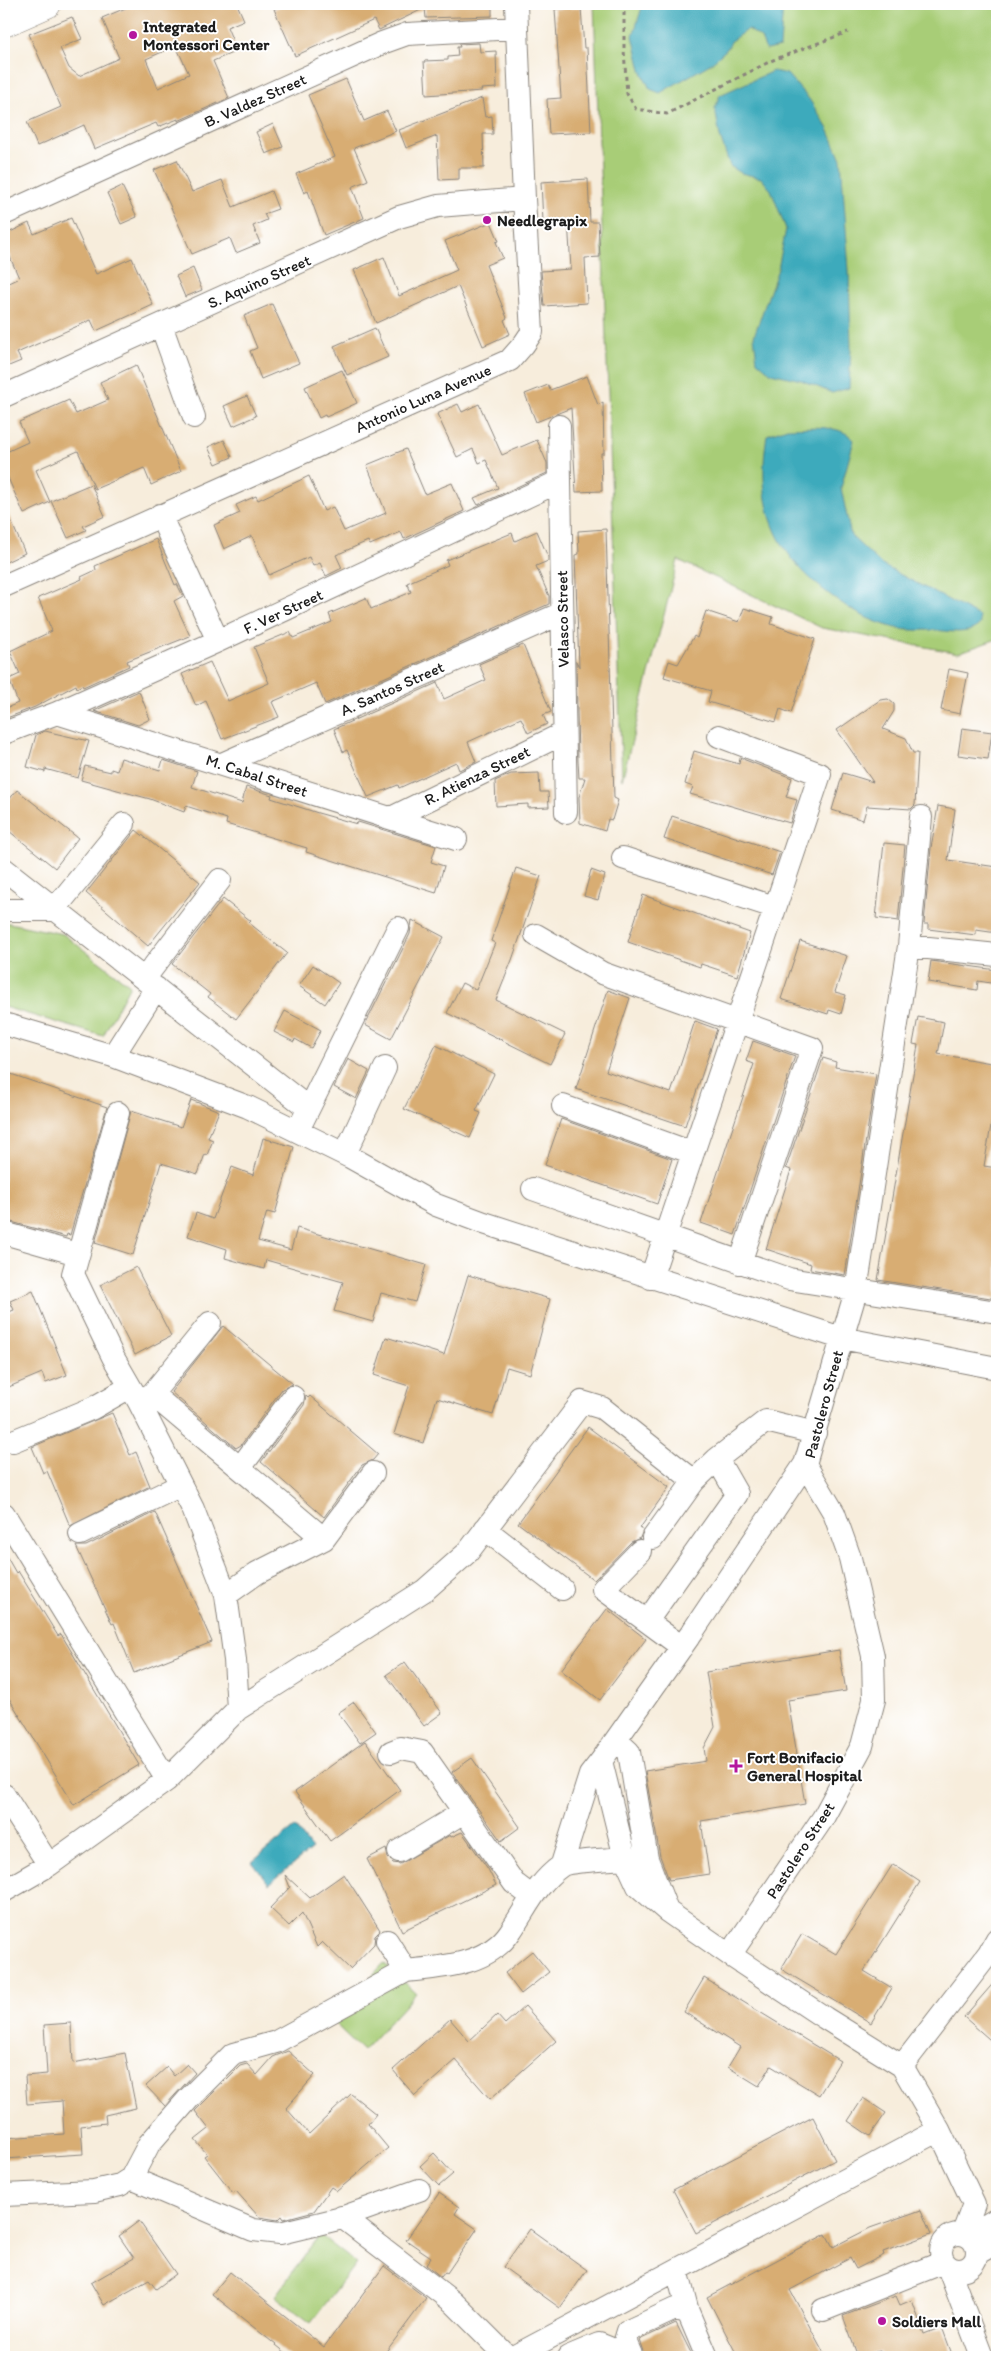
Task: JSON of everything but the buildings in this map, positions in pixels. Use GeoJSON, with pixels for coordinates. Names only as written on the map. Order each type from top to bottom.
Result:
{"type":"FeatureCollection","features":[{"type":"Feature","properties":{"kind":"main road"},"geometry":{"type":"LineString","coordinates":[[4,23],[47,4]]}},
{"type":"Feature","properties":{"kind":"street","name":"Antonio Luna Avenue"},"geometry":{"type":"LineString","coordinates":[[4,586],[510,360],[532,332],[524,199],[516,4]]}},
{"type":"Feature","properties":{"kind":"street","name":"B. Valdez Street"},"geometry":{"type":"LineString","coordinates":[[4,214],[365,51],[407,34],[517,28]]}},
{"type":"Feature","properties":{"kind":"street","name":"S. Aquino Street"},"geometry":{"type":"LineString","coordinates":[[4,396],[400,217],[438,206],[524,199]]}},
{"type":"Feature","properties":{"kind":"street"},"geometry":{"type":"LineString","coordinates":[[161,325],[194,417]]}},
{"type":"Feature","properties":{"kind":"street","name":"Velasco Street"},"geometry":{"type":"LineString","coordinates":[[559,426],[566,812]]}},
{"type":"Feature","properties":{"kind":"street","name":"F. Ver Street"},"geometry":{"type":"LineString","coordinates":[[4,733],[57,713],[218,641],[560,481]]}},
{"type":"Feature","properties":{"kind":"street"},"geometry":{"type":"LineString","coordinates":[[160,515],[218,641]]}},
{"type":"Feature","properties":{"kind":"street","name":"A. Santos Street"},"geometry":{"type":"LineString","coordinates":[[222,764],[562,613]]}},
{"type":"Feature","properties":{"kind":"street","name":"M. Cabal Street"},"geometry":{"type":"LineString","coordinates":[[57,713],[456,839]]}},
{"type":"Feature","properties":{"kind":"street","name":"R. Atienza Street"},"geometry":{"type":"LineString","coordinates":[[391,818],[564,733]]}},
{"type":"Feature","properties":{"kind":"street"},"geometry":{"type":"LineString","coordinates":[[651,1278],[820,774],[719,736]]}},
{"type":"Feature","properties":{"kind":"street","name":"Pastolero Street"},"geometry":{"type":"LineString","coordinates":[[730,1955],[823,1818],[862,1746],[874,1700],[873,1656],[850,1558],[834,1513],[805,1464],[856,1291],[909,946],[921,817]]}},
{"type":"Feature","properties":{"kind":"street"},"geometry":{"type":"LineString","coordinates":[[54,910],[124,824]]}},
{"type":"Feature","properties":{"kind":"street"},"geometry":{"type":"LineString","coordinates":[[623,858],[774,907]]}},
{"type":"Feature","properties":{"kind":"street"},"geometry":{"type":"LineString","coordinates":[[4,869],[308,1108]]}},
{"type":"Feature","properties":{"kind":"street"},"geometry":{"type":"LineString","coordinates":[[113,1056],[150,983],[220,880]]}},
{"type":"Feature","properties":{"kind":"street"},"geometry":{"type":"LineString","coordinates":[[4,910],[54,910]]}},
{"type":"Feature","properties":{"kind":"street"},"geometry":{"type":"LineString","coordinates":[[298,1130],[398,928]]}},
{"type":"Feature","properties":{"kind":"street"},"geometry":{"type":"LineString","coordinates":[[536,935],[602,973],[812,1048],[740,1263]]}},
{"type":"Feature","properties":{"kind":"street"},"geometry":{"type":"LineString","coordinates":[[909,946],[997,955]]}},
{"type":"Feature","properties":{"kind":"street"},"geometry":{"type":"LineString","coordinates":[[4,1024],[113,1056],[248,1107],[345,1154],[436,1205],[651,1278],[841,1338],[997,1368]]}},
{"type":"Feature","properties":{"kind":"street"},"geometry":{"type":"LineString","coordinates":[[345,1154],[385,1068]]}},
{"type":"Feature","properties":{"kind":"street"},"geometry":{"type":"LineString","coordinates":[[562,1106],[693,1153]]}},
{"type":"Feature","properties":{"kind":"street"},"geometry":{"type":"LineString","coordinates":[[118,1113],[77,1254],[73,1274],[140,1394],[193,1509],[226,1595],[235,1660],[238,1709]]}},
{"type":"Feature","properties":{"kind":"street"},"geometry":{"type":"LineString","coordinates":[[533,1189],[789,1279],[997,1312]]}},
{"type":"Feature","properties":{"kind":"street"},"geometry":{"type":"LineString","coordinates":[[4,1233],[77,1254]]}},
{"type":"Feature","properties":{"kind":"street"},"geometry":{"type":"LineString","coordinates":[[13,1442],[93,1408],[140,1394],[210,1323]]}},
{"type":"Feature","properties":{"kind":"street"},"geometry":{"type":"LineString","coordinates":[[140,1394],[240,1468],[324,1539]]}},
{"type":"Feature","properties":{"kind":"street"},"geometry":{"type":"LineString","coordinates":[[240,1468],[292,1397]]}},
{"type":"Feature","properties":{"kind":"street"},"geometry":{"type":"LineString","coordinates":[[4,1891],[49,1865],[167,1780],[238,1709],[425,1590],[468,1552],[582,1402],[602,1408],[694,1481]]}},
{"type":"Feature","properties":{"kind":"street"},"geometry":{"type":"LineString","coordinates":[[682,1647],[604,1589],[647,1544],[694,1481],[717,1459],[766,1421],[815,1433]]}},
{"type":"Feature","properties":{"kind":"street"},"geometry":{"type":"LineString","coordinates":[[647,1621],[737,1494],[717,1459]]}},
{"type":"Feature","properties":{"kind":"street"},"geometry":{"type":"LineString","coordinates":[[4,2195],[94,2190],[120,2186],[130,2178],[149,2144],[190,2097],[233,2054],[276,2042],[406,1971],[452,1966],[487,1954],[509,1934],[530,1896],[562,1864],[590,1776],[682,1647],[805,1464]]}},
{"type":"Feature","properties":{"kind":"street"},"geometry":{"type":"LineString","coordinates":[[226,1595],[257,1573],[324,1539],[373,1473]]}},
{"type":"Feature","properties":{"kind":"street"},"geometry":{"type":"LineString","coordinates":[[80,1534],[181,1485]]}},
{"type":"Feature","properties":{"kind":"street"},"geometry":{"type":"LineString","coordinates":[[4,1514],[167,1780]]}},
{"type":"Feature","properties":{"kind":"street"},"geometry":{"type":"LineString","coordinates":[[486,1529],[562,1588]]}},
{"type":"Feature","properties":{"kind":"street"},"geometry":{"type":"LineString","coordinates":[[616,1740],[629,1752],[647,1858],[667,1912]]}},
{"type":"Feature","properties":{"kind":"street"},"geometry":{"type":"LineString","coordinates":[[391,1752],[401,1748],[422,1752],[514,1883],[530,1896]]}},
{"type":"Feature","properties":{"kind":"street"},"geometry":{"type":"LineString","coordinates":[[601,1761],[625,1858],[638,1886],[667,1912],[730,1955],[902,2066],[939,2130],[974,2204],[970,2241],[972,2265],[961,2270],[946,2264],[823,2310]]}},
{"type":"Feature","properties":{"kind":"street"},"geometry":{"type":"LineString","coordinates":[[4,1795],[49,1865]]}},
{"type":"Feature","properties":{"kind":"street"},"geometry":{"type":"LineString","coordinates":[[399,1851],[464,1812]]}},
{"type":"Feature","properties":{"kind":"street"},"geometry":{"type":"LineString","coordinates":[[562,1864],[625,1858]]}},
{"type":"Feature","properties":{"kind":"street"},"geometry":{"type":"LineString","coordinates":[[902,2066],[989,1953],[997,1938]]}},
{"type":"Feature","properties":{"kind":"street"},"geometry":{"type":"LineString","coordinates":[[387,1940],[406,1971]]}},
{"type":"Feature","properties":{"kind":"street"},"geometry":{"type":"LineString","coordinates":[[513,2357],[939,2130]]}},
{"type":"Feature","properties":{"kind":"street"},"geometry":{"type":"LineString","coordinates":[[130,2178],[254,2230],[280,2233],[342,2217],[419,2190]]}},
{"type":"Feature","properties":{"kind":"street"},"geometry":{"type":"LineString","coordinates":[[342,2217],[453,2302],[508,2357]]}},
{"type":"Feature","properties":{"kind":"street"},"geometry":{"type":"LineString","coordinates":[[970,2241],[997,2219]]}},
{"type":"Feature","properties":{"kind":"street"},"geometry":{"type":"LineString","coordinates":[[982,2357],[940,2250],[945,2239],[956,2233],[970,2241],[997,2242]]}},
{"type":"Feature","properties":{"kind":"street"},"geometry":{"type":"LineString","coordinates":[[677,2270],[688,2312],[707,2357]]}},
{"type":"Feature","properties":{"kind":"street"},"geometry":{"type":"LineString","coordinates":[[632,2357],[624,2341],[628,2331],[676,2309],[688,2312]]}},
{"type":"Feature","properties":{"kind":"street"},"geometry":{"type":"LineString","coordinates":[[568,2357],[599,2344],[609,2348],[613,2357]]}},
{"type":"Feature","properties":{"kind":"path"},"geometry":{"type":"LineString","coordinates":[[624,4],[624,50],[627,94],[636,109],[667,114],[773,60],[848,32]]}},
{"type":"Feature","properties":{"kind":"green space"},"geometry":{"type":"Polygon","coordinates":[[[594,4],[997,4],[997,639],[958,653],[822,628],[678,560],[622,780],[594,4]]]}},
{"type":"Feature","properties":{"kind":"green space"},"geometry":{"type":"Polygon","coordinates":[[[4,922],[63,934],[130,985],[103,1036],[4,1007],[4,922]]]}},
{"type":"Feature","properties":{"kind":"green space"},"geometry":{"type":"Polygon","coordinates":[[[384,1963],[416,1993],[363,2051],[331,2020],[384,1963]]]}},
{"type":"Feature","properties":{"kind":"green space"},"geometry":{"type":"Polygon","coordinates":[[[320,2235],[356,2263],[311,2323],[275,2296],[320,2235]]]}},
{"type":"Feature","properties":{"kind":"water"},"geometry":{"type":"Polygon","coordinates":[[[643,4],[783,4],[780,47],[766,50],[761,38],[748,29],[732,40],[727,49],[710,64],[660,93],[650,89],[641,70],[633,36],[643,4]]]}},
{"type":"Feature","properties":{"kind":"water"},"geometry":{"type":"Polygon","coordinates":[[[773,71],[787,74],[809,99],[828,129],[841,159],[849,271],[851,348],[849,388],[832,393],[801,380],[771,373],[757,361],[754,336],[778,269],[786,229],[771,190],[761,178],[741,173],[730,166],[720,137],[715,108],[720,95],[773,71]]]}},
{"type":"Feature","properties":{"kind":"water"},"geometry":{"type":"Polygon","coordinates":[[[813,427],[832,429],[848,435],[854,440],[841,488],[851,536],[882,565],[979,616],[980,624],[976,628],[958,632],[896,628],[869,619],[853,610],[810,578],[794,561],[782,543],[773,525],[767,505],[764,483],[764,460],[767,435],[787,428],[813,427]]]}},
{"type":"Feature","properties":{"kind":"water"},"geometry":{"type":"Polygon","coordinates":[[[295,1827],[312,1849],[269,1884],[252,1862],[295,1827]]]}},
{"type":"Feature","properties":{"kind":"place","name":"Integrated Montessori Center"},"geometry":{"type":"Point","coordinates":[133,35]}},
{"type":"Feature","properties":{"kind":"place","name":"Needlegrapix"},"geometry":{"type":"Point","coordinates":[487,220]}},
{"type":"Feature","properties":{"kind":"place","name":"Fort Bonifacio General Hospital"},"geometry":{"type":"Point","coordinates":[736,1766]}},
{"type":"Feature","properties":{"kind":"place","name":"Soldiers Mall"},"geometry":{"type":"Point","coordinates":[882,2321]}}]}
